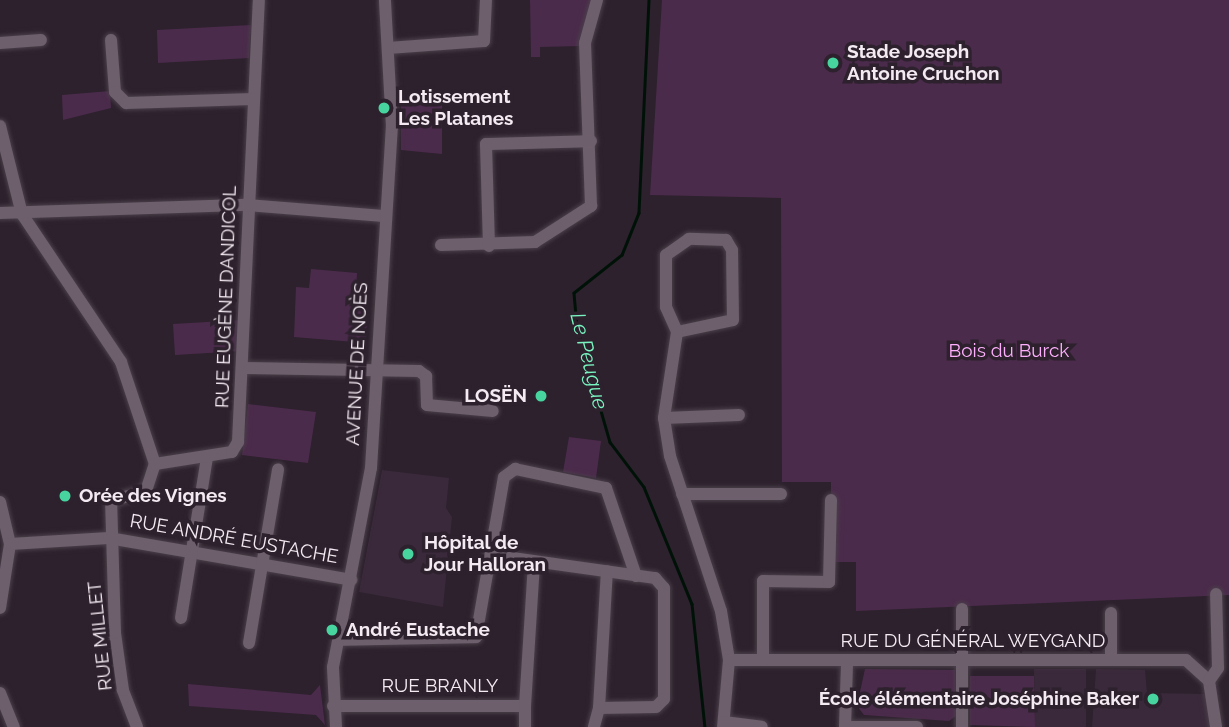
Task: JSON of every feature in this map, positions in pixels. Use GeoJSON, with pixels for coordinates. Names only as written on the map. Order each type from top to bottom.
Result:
{"type":"FeatureCollection","features":[{"type":"Feature","properties":{"kind":"street","name":"RUE EUGÈNE DANDICOL"},"geometry":{"type":"LineString","coordinates":[[155,464],[207,457],[236,449],[246,368],[247,205],[259,0]]}},
{"type":"Feature","properties":{"kind":"street","name":"AVENUE DE NOÈS"},"geometry":{"type":"LineString","coordinates":[[336,727],[333,706],[338,640],[370,481],[384,216],[392,127],[385,0]]}},
{"type":"Feature","properties":{"kind":"street"},"geometry":{"type":"LineString","coordinates":[[388,48],[484,41],[486,0]]}},
{"type":"Feature","properties":{"kind":"street"},"geometry":{"type":"LineString","coordinates":[[441,245],[489,246],[535,242],[591,206],[592,141],[585,43],[597,0]]}},
{"type":"Feature","properties":{"kind":"street"},"geometry":{"type":"LineString","coordinates":[[0,43],[41,40]]}},
{"type":"Feature","properties":{"kind":"street"},"geometry":{"type":"LineString","coordinates":[[108,49],[115,92],[126,103],[253,99]]}},
{"type":"Feature","properties":{"kind":"street"},"geometry":{"type":"LineString","coordinates":[[0,126],[22,214],[121,362],[155,464],[146,491],[114,497],[110,538]]}},
{"type":"Feature","properties":{"kind":"street"},"geometry":{"type":"LineString","coordinates":[[489,246],[486,144],[592,141]]}},
{"type":"Feature","properties":{"kind":"street"},"geometry":{"type":"LineString","coordinates":[[0,213],[247,205],[384,216]]}},
{"type":"Feature","properties":{"kind":"street"},"geometry":{"type":"LineString","coordinates":[[677,332],[733,320],[732,250],[726,240],[689,239],[666,255],[666,307],[677,332],[664,418],[682,494],[721,611],[729,660],[724,725],[762,727]]}},
{"type":"Feature","properties":{"kind":"street"},"geometry":{"type":"LineString","coordinates":[[246,368],[419,371],[426,376],[427,405],[434,408],[494,411]]}},
{"type":"Feature","properties":{"kind":"street"},"geometry":{"type":"LineString","coordinates":[[664,418],[739,415]]}},
{"type":"Feature","properties":{"kind":"street"},"geometry":{"type":"LineString","coordinates":[[181,618],[207,457]]}},
{"type":"Feature","properties":{"kind":"street"},"geometry":{"type":"LineString","coordinates":[[249,643],[278,469]]}},
{"type":"Feature","properties":{"kind":"street"},"geometry":{"type":"LineString","coordinates":[[338,640],[472,639],[479,631],[504,477],[515,469],[606,488],[636,576]]}},
{"type":"Feature","properties":{"kind":"street"},"geometry":{"type":"LineString","coordinates":[[682,494],[781,494]]}},
{"type":"Feature","properties":{"kind":"street"},"geometry":{"type":"LineString","coordinates":[[763,660],[763,581],[829,582],[831,500]]}},
{"type":"Feature","properties":{"kind":"street"},"geometry":{"type":"LineString","coordinates":[[0,502],[10,544],[0,608]]}},
{"type":"Feature","properties":{"kind":"street","name":"RUE ANDRÉ EUSTACHE"},"geometry":{"type":"LineString","coordinates":[[10,544],[110,538],[351,580]]}},
{"type":"Feature","properties":{"kind":"street","name":"RUE MILLET"},"geometry":{"type":"LineString","coordinates":[[110,538],[123,690],[137,727]]}},
{"type":"Feature","properties":{"kind":"street"},"geometry":{"type":"LineString","coordinates":[[491,555],[655,578],[664,588],[664,699],[656,707],[598,708]]}},
{"type":"Feature","properties":{"kind":"street"},"geometry":{"type":"LineString","coordinates":[[525,706],[534,562]]}},
{"type":"Feature","properties":{"kind":"street"},"geometry":{"type":"LineString","coordinates":[[594,727],[598,708],[607,571]]}},
{"type":"Feature","properties":{"kind":"street"},"geometry":{"type":"LineString","coordinates":[[1216,594],[1217,668],[1209,681],[1220,721]]}},
{"type":"Feature","properties":{"kind":"street"},"geometry":{"type":"LineString","coordinates":[[961,727],[962,609]]}},
{"type":"Feature","properties":{"kind":"street"},"geometry":{"type":"LineString","coordinates":[[1111,613],[1111,660]]}},
{"type":"Feature","properties":{"kind":"street","name":"RUE DU GÉNÉRAL WEYGAND"},"geometry":{"type":"LineString","coordinates":[[729,660],[1186,660],[1209,681]]}},
{"type":"Feature","properties":{"kind":"street"},"geometry":{"type":"LineString","coordinates":[[847,662],[845,727],[916,727]]}},
{"type":"Feature","properties":{"kind":"street"},"geometry":{"type":"LineString","coordinates":[[0,693],[14,727]]}},
{"type":"Feature","properties":{"kind":"street","name":"RUE BRANLY"},"geometry":{"type":"LineString","coordinates":[[333,706],[525,706],[526,727]]}},
{"type":"Feature","properties":{"kind":"shaded area","name":"Hôpital de Jour Halloran"},"geometry":{"type":"Polygon","coordinates":[[[382,470],[449,478],[446,508],[452,517],[443,607],[359,592],[382,470]]]}},
{"type":"Feature","properties":{"kind":"shaded area"},"geometry":{"type":"Polygon","coordinates":[[[1034,669],[1086,669],[1086,727],[1035,727],[1034,669]]]}},
{"type":"Feature","properties":{"kind":"shaded area","name":"École élémentaire Joséphine Baker"},"geometry":{"type":"Polygon","coordinates":[[[1096,669],[1145,670],[1147,693],[1209,694],[1212,727],[1092,727],[1096,669]]]}},
{"type":"Feature","properties":{"kind":"green space"},"geometry":{"type":"Polygon","coordinates":[[[530,0],[591,0],[580,46],[540,47],[540,57],[531,57],[530,0]]]}},
{"type":"Feature","properties":{"kind":"green space","name":"Bois du Burck"},"geometry":{"type":"Polygon","coordinates":[[[662,0],[1229,0],[1229,595],[856,611],[856,562],[830,562],[831,482],[782,482],[781,198],[650,195],[662,0]]]}},
{"type":"Feature","properties":{"kind":"green space"},"geometry":{"type":"Polygon","coordinates":[[[251,25],[249,58],[158,63],[157,30],[251,25]]]}},
{"type":"Feature","properties":{"kind":"green space"},"geometry":{"type":"Polygon","coordinates":[[[110,91],[111,108],[63,120],[62,95],[110,91]]]}},
{"type":"Feature","properties":{"kind":"green space"},"geometry":{"type":"Polygon","coordinates":[[[442,101],[442,154],[401,150],[401,102],[442,101]]]}},
{"type":"Feature","properties":{"kind":"green space"},"geometry":{"type":"Polygon","coordinates":[[[311,269],[357,273],[356,292],[368,293],[366,343],[294,337],[296,287],[309,288],[311,269]]]}},
{"type":"Feature","properties":{"kind":"green space"},"geometry":{"type":"Polygon","coordinates":[[[241,320],[241,351],[175,355],[173,324],[241,320]]]}},
{"type":"Feature","properties":{"kind":"green space"},"geometry":{"type":"Polygon","coordinates":[[[248,404],[316,412],[308,463],[242,455],[248,404]]]}},
{"type":"Feature","properties":{"kind":"green space"},"geometry":{"type":"Polygon","coordinates":[[[569,437],[601,441],[596,478],[563,472],[569,437]]]}},
{"type":"Feature","properties":{"kind":"green space"},"geometry":{"type":"Polygon","coordinates":[[[865,669],[955,670],[956,716],[949,721],[864,715],[857,706],[865,669]]]}},
{"type":"Feature","properties":{"kind":"green space"},"geometry":{"type":"Polygon","coordinates":[[[970,676],[1034,676],[1035,727],[970,725],[970,676]]]}},
{"type":"Feature","properties":{"kind":"green space"},"geometry":{"type":"Polygon","coordinates":[[[188,684],[311,695],[320,685],[325,725],[316,715],[189,706],[188,684]]]}},
{"type":"Feature","properties":{"kind":"waterway","name":"Le Peugue"},"geometry":{"type":"LineString","coordinates":[[649,0],[639,213],[622,255],[574,293],[577,327],[610,442],[644,487],[692,604],[705,727]]}},
{"type":"Feature","properties":{"kind":"place","name":"Stade Joseph Antoine Cruchon"},"geometry":{"type":"Point","coordinates":[833,63]}},
{"type":"Feature","properties":{"kind":"place","name":"Lotissement Les Platanes"},"geometry":{"type":"Point","coordinates":[384,108]}},
{"type":"Feature","properties":{"kind":"place","name":"LOSËN"},"geometry":{"type":"Point","coordinates":[541,396]}},
{"type":"Feature","properties":{"kind":"place","name":"Orée des Vignes"},"geometry":{"type":"Point","coordinates":[65,496]}},
{"type":"Feature","properties":{"kind":"place","name":"Hôpital de Jour Halloran"},"geometry":{"type":"Point","coordinates":[408,554]}},
{"type":"Feature","properties":{"kind":"place","name":"André Eustache"},"geometry":{"type":"Point","coordinates":[332,630]}},
{"type":"Feature","properties":{"kind":"place","name":"École élémentaire Joséphine Baker"},"geometry":{"type":"Point","coordinates":[1153,699]}}]}
